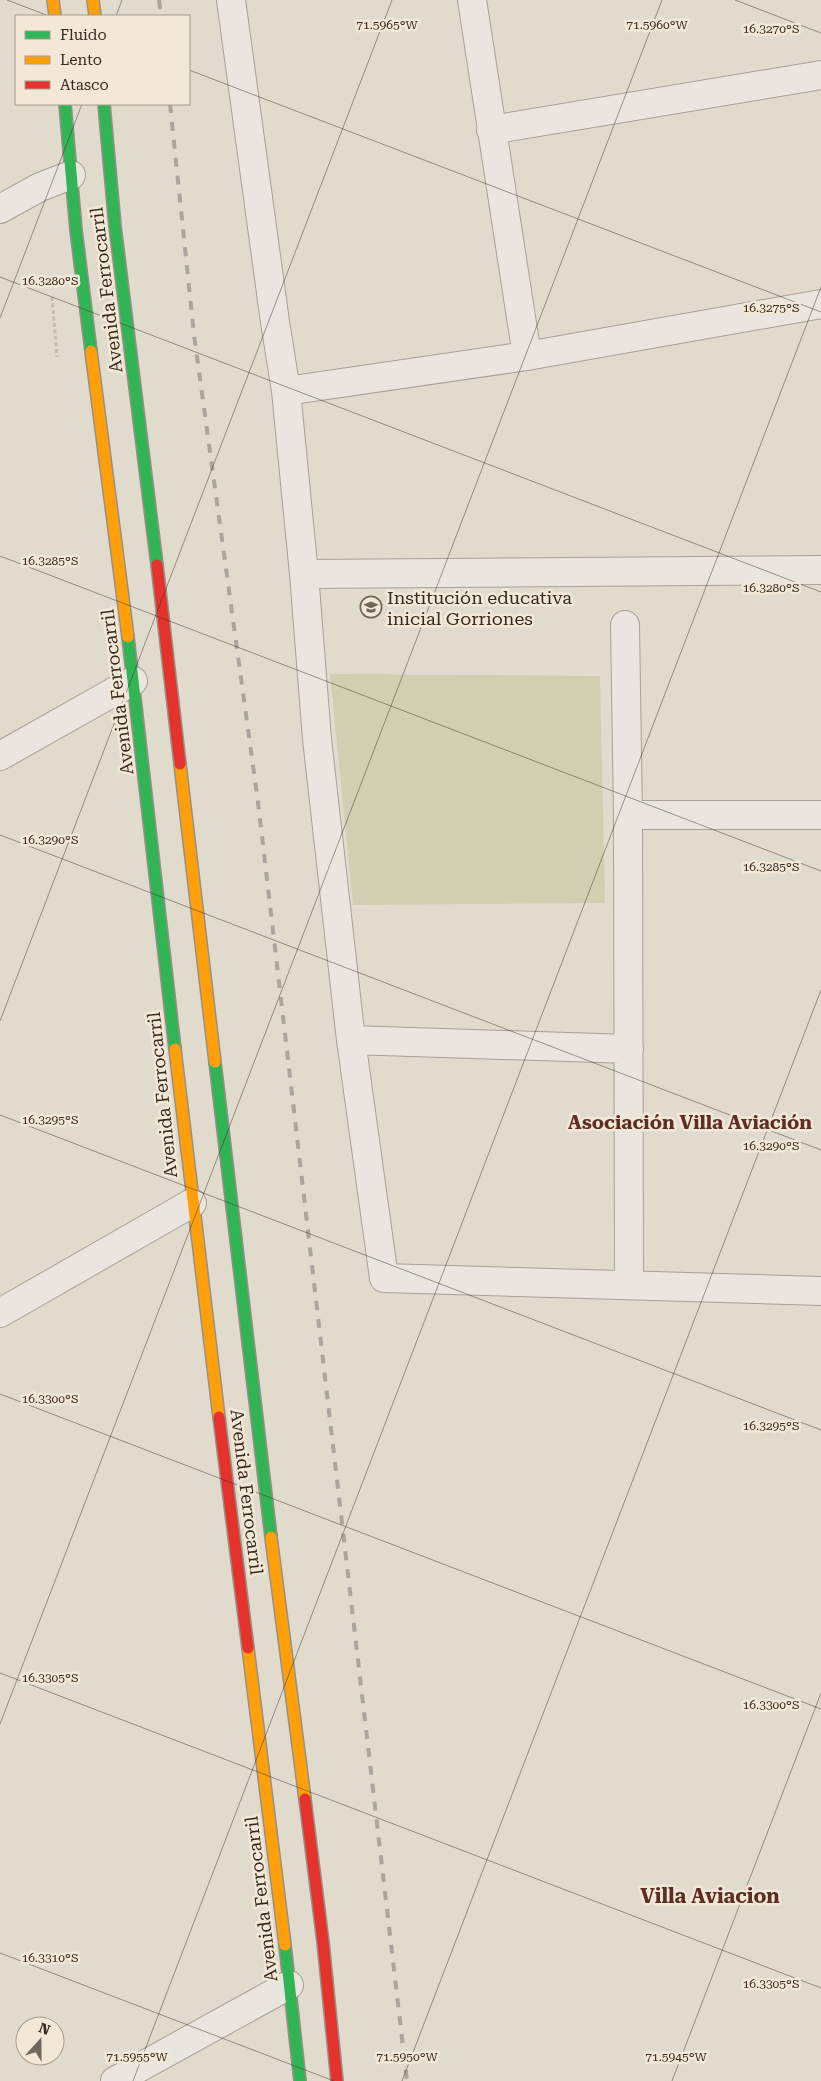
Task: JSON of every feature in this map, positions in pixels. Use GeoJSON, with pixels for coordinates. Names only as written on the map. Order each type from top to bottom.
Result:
{"type":"FeatureCollection","features":[{"type":"Feature","properties":{"kind":"main road"},"geometry":{"type":"LineString","coordinates":[[53,0],[55,15]]}},
{"type":"Feature","properties":{"kind":"main road"},"geometry":{"type":"LineString","coordinates":[[93,0],[94,15]]}},
{"type":"Feature","properties":{"kind":"main road","name":"Avenida Ferrocarril"},"geometry":{"type":"LineString","coordinates":[[64,105],[133,681],[192,1204],[300,2081]]}},
{"type":"Feature","properties":{"kind":"main road","name":"Avenida Ferrocarril"},"geometry":{"type":"LineString","coordinates":[[104,105],[115,226],[168,649],[267,1508],[323,1942],[338,2081]]}},
{"type":"Feature","properties":{"kind":"street"},"geometry":{"type":"LineString","coordinates":[[231,0],[286,391],[304,574],[317,739],[351,1040],[384,1278],[821,1291]]}},
{"type":"Feature","properties":{"kind":"street"},"geometry":{"type":"LineString","coordinates":[[472,0],[527,356]]}},
{"type":"Feature","properties":{"kind":"street"},"geometry":{"type":"LineString","coordinates":[[491,130],[821,75]]}},
{"type":"Feature","properties":{"kind":"street"},"geometry":{"type":"LineString","coordinates":[[0,209],[40,187],[71,175]]}},
{"type":"Feature","properties":{"kind":"street"},"geometry":{"type":"LineString","coordinates":[[286,391],[527,356],[821,304]]}},
{"type":"Feature","properties":{"kind":"street"},"geometry":{"type":"LineString","coordinates":[[304,574],[821,570]]}},
{"type":"Feature","properties":{"kind":"street"},"geometry":{"type":"LineString","coordinates":[[625,625],[628,815],[629,1285]]}},
{"type":"Feature","properties":{"kind":"street"},"geometry":{"type":"LineString","coordinates":[[0,756],[133,681]]}},
{"type":"Feature","properties":{"kind":"street"},"geometry":{"type":"LineString","coordinates":[[628,815],[821,815]]}},
{"type":"Feature","properties":{"kind":"street"},"geometry":{"type":"LineString","coordinates":[[351,1040],[629,1049]]}},
{"type":"Feature","properties":{"kind":"street"},"geometry":{"type":"LineString","coordinates":[[0,1313],[192,1204]]}},
{"type":"Feature","properties":{"kind":"street"},"geometry":{"type":"LineString","coordinates":[[115,2081],[289,1985]]}},
{"type":"Feature","properties":{"kind":"green space"},"geometry":{"type":"Polygon","coordinates":[[[330,674],[600,676],[605,903],[353,905],[330,674]]]}},
{"type":"Feature","properties":{"kind":"railway"},"geometry":{"type":"LineString","coordinates":[[159,0],[161,15]]}},
{"type":"Feature","properties":{"kind":"railway"},"geometry":{"type":"LineString","coordinates":[[170,105],[194,335],[258,802],[407,2081]]}},
{"type":"Feature","properties":{"kind":"traffic: fast"},"geometry":{"type":"LineString","coordinates":[[65,105],[76,230],[91,351]]}},
{"type":"Feature","properties":{"kind":"traffic: fast"},"geometry":{"type":"LineString","coordinates":[[104,105],[115,226],[157,565]]}},
{"type":"Feature","properties":{"kind":"traffic: fast"},"geometry":{"type":"LineString","coordinates":[[128,637],[175,1049]]}},
{"type":"Feature","properties":{"kind":"traffic: fast"},"geometry":{"type":"LineString","coordinates":[[215,1062],[271,1537]]}},
{"type":"Feature","properties":{"kind":"traffic: fast"},"geometry":{"type":"LineString","coordinates":[[285,1945],[300,2081]]}},
{"type":"Feature","properties":{"kind":"traffic: slow"},"geometry":{"type":"LineString","coordinates":[[53,0],[55,15]]}},
{"type":"Feature","properties":{"kind":"traffic: slow"},"geometry":{"type":"LineString","coordinates":[[93,0],[95,15]]}},
{"type":"Feature","properties":{"kind":"traffic: slow"},"geometry":{"type":"LineString","coordinates":[[91,351],[128,637]]}},
{"type":"Feature","properties":{"kind":"traffic: slow"},"geometry":{"type":"LineString","coordinates":[[180,764],[215,1062]]}},
{"type":"Feature","properties":{"kind":"traffic: slow"},"geometry":{"type":"LineString","coordinates":[[175,1049],[219,1417]]}},
{"type":"Feature","properties":{"kind":"traffic: slow"},"geometry":{"type":"LineString","coordinates":[[271,1537],[305,1799]]}},
{"type":"Feature","properties":{"kind":"traffic: slow"},"geometry":{"type":"LineString","coordinates":[[248,1648],[285,1945]]}},
{"type":"Feature","properties":{"kind":"traffic: jam"},"geometry":{"type":"LineString","coordinates":[[157,565],[180,764]]}},
{"type":"Feature","properties":{"kind":"traffic: jam"},"geometry":{"type":"LineString","coordinates":[[219,1417],[248,1648]]}},
{"type":"Feature","properties":{"kind":"traffic: jam"},"geometry":{"type":"LineString","coordinates":[[305,1799],[323,1942],[337,2081]]}},
{"type":"Feature","properties":{"kind":"place","name":"Institución educativa inicial Gorriones"},"geometry":{"type":"Point","coordinates":[371,607]}},
{"type":"Feature","properties":{"kind":"district","name":"Asociación Villa Aviación"},"geometry":{"type":"Point","coordinates":[690,1122]}},
{"type":"Feature","properties":{"kind":"district","name":"Villa Aviacion"},"geometry":{"type":"Point","coordinates":[710,1896]}}]}
